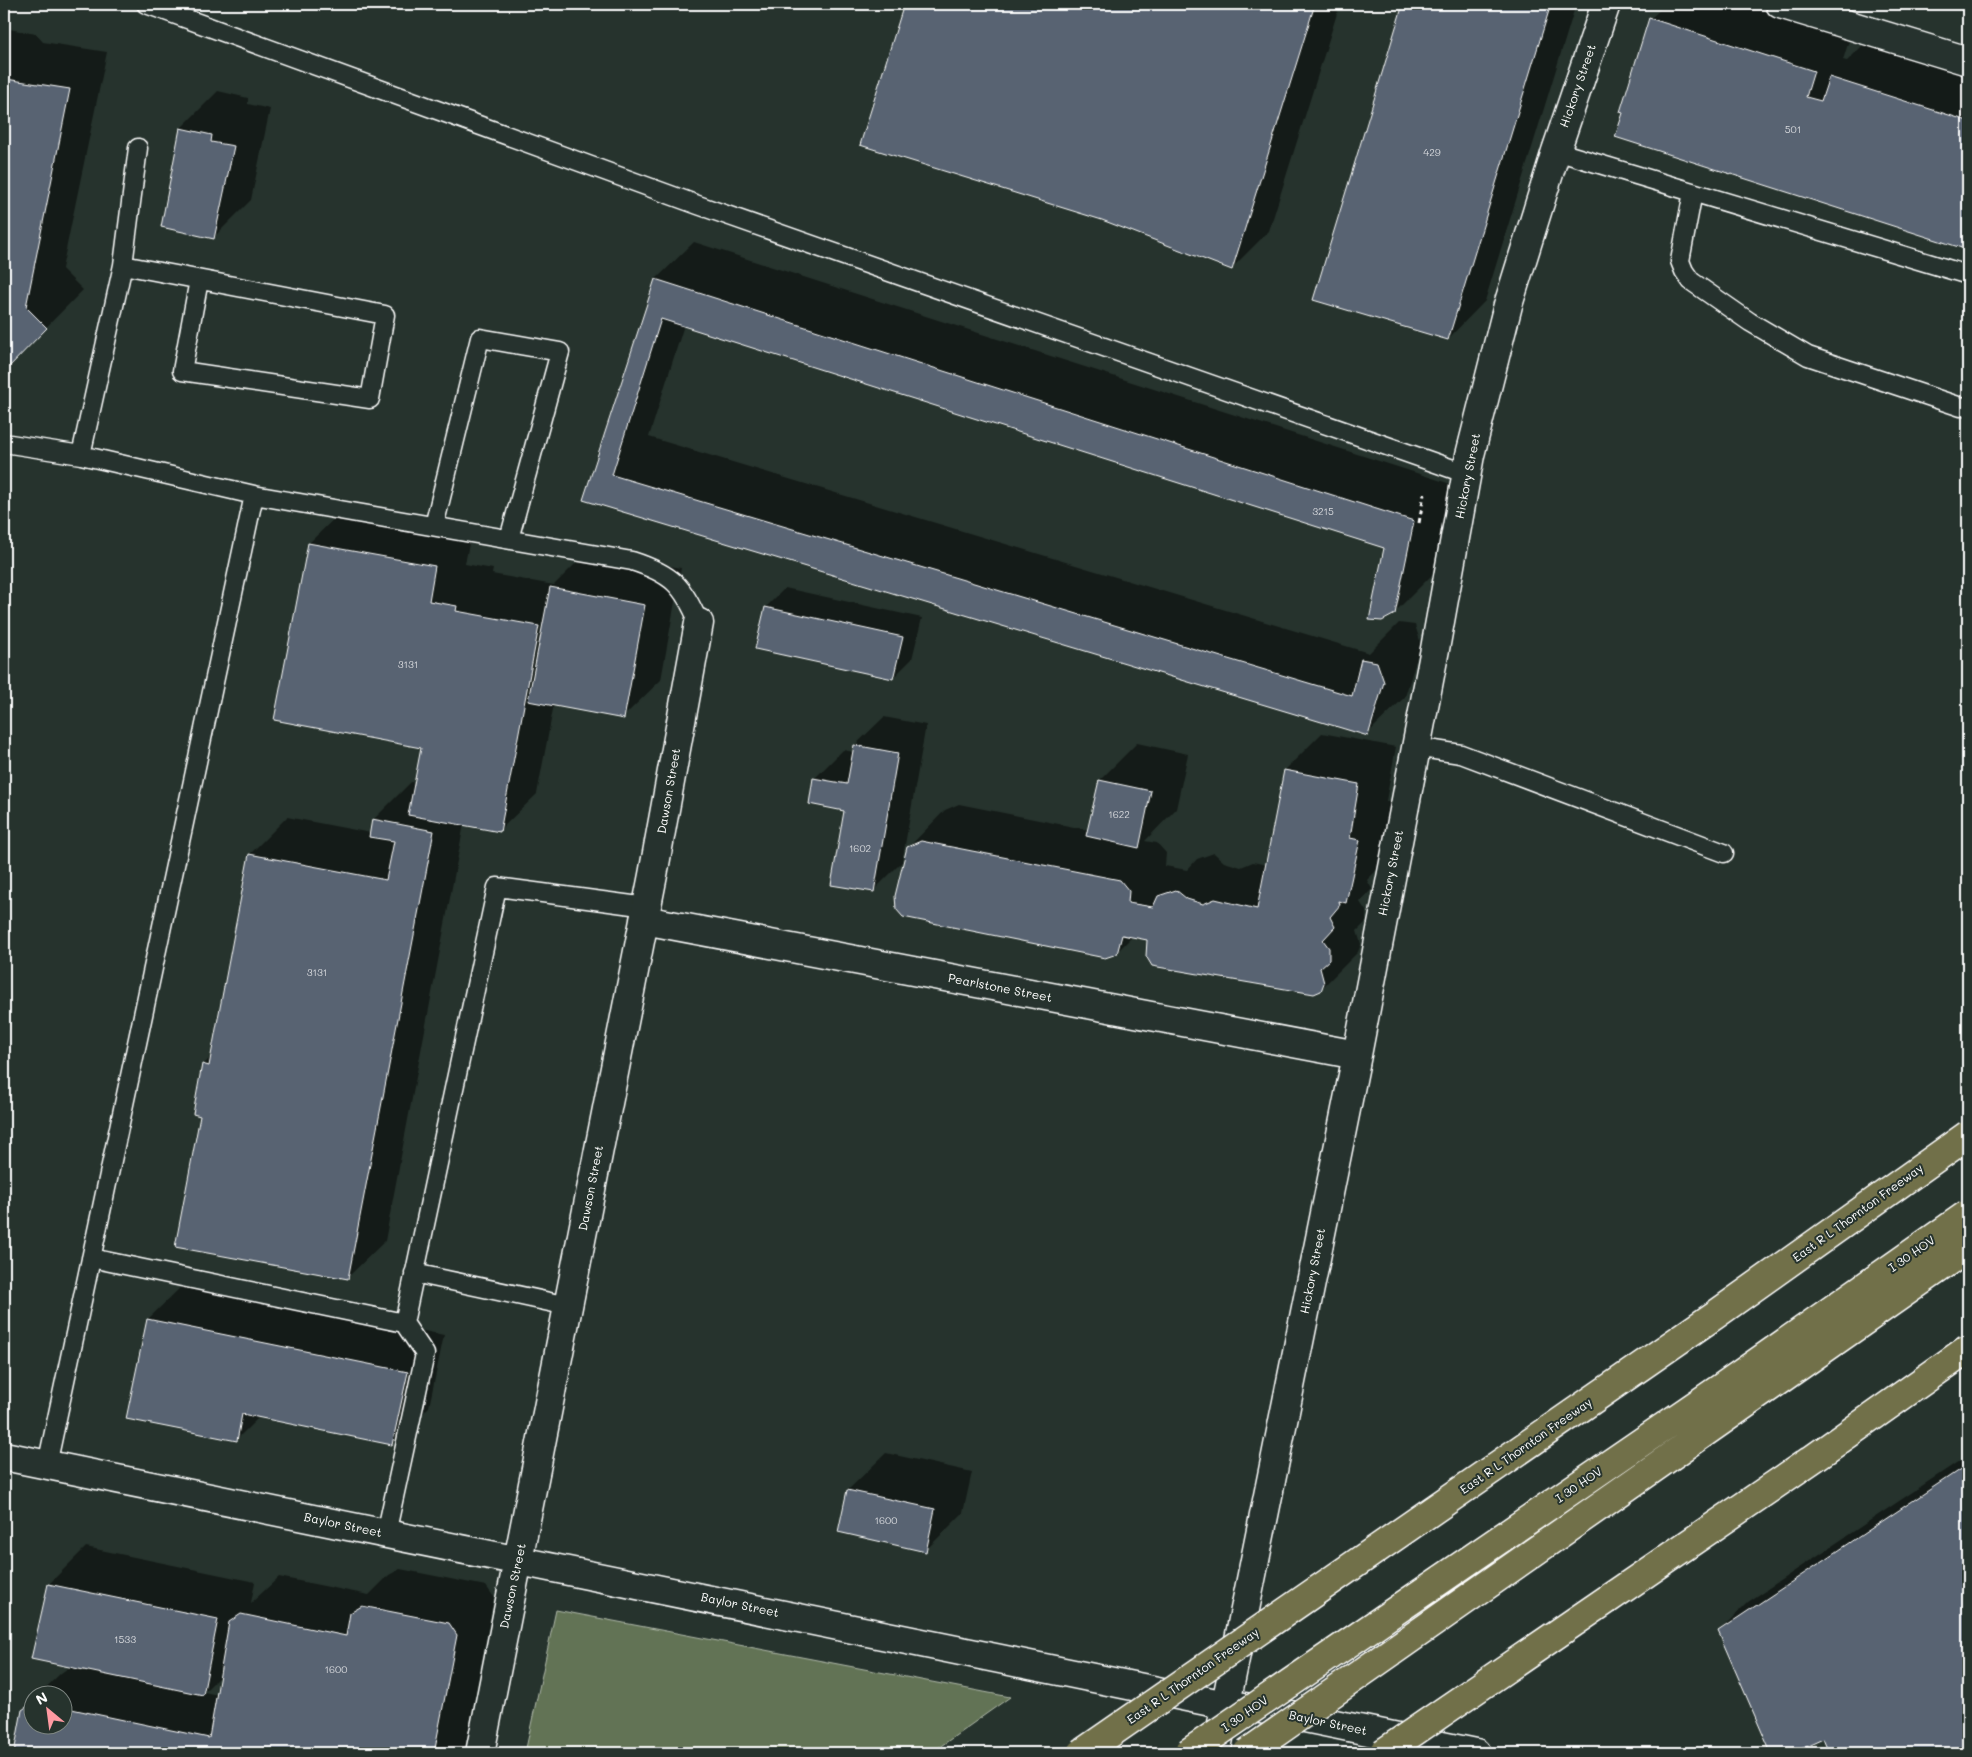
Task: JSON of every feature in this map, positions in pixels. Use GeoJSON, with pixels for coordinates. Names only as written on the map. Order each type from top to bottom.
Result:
{"type":"FeatureCollection","features":[{"type":"Feature","properties":{"kind":"highway","name":"East R L Thornton Freeway"},"geometry":{"type":"LineString","coordinates":[[1082,1753],[1715,1315],[1968,1134]]}},
{"type":"Feature","properties":{"kind":"highway","name":"I 30 HOV"},"geometry":{"type":"LineString","coordinates":[[1188,1753],[1722,1387],[1968,1214]]}},
{"type":"Feature","properties":{"kind":"highway"},"geometry":{"type":"LineString","coordinates":[[1247,1753],[1968,1248]]}},
{"type":"Feature","properties":{"kind":"highway"},"geometry":{"type":"LineString","coordinates":[[1383,1753],[1806,1463],[1968,1349]]}},
{"type":"Feature","properties":{"kind":"street","name":"Hickory Street"},"geometry":{"type":"LineString","coordinates":[[1216,1753],[1357,1055],[1467,474],[1508,306],[1556,151],[1606,4]]}},
{"type":"Feature","properties":{"kind":"street"},"geometry":{"type":"LineString","coordinates":[[1780,4],[1968,61]]}},
{"type":"Feature","properties":{"kind":"street","name":"Dawson Street"},"geometry":{"type":"LineString","coordinates":[[480,1753],[646,913],[699,623]]}},
{"type":"Feature","properties":{"kind":"street","name":"Pearlstone Street"},"geometry":{"type":"LineString","coordinates":[[646,913],[1357,1055]]}},
{"type":"Feature","properties":{"kind":"street","name":"Baylor Street"},"geometry":{"type":"LineString","coordinates":[[4,1456],[1226,1705],[1261,1709],[1476,1753]]}},
{"type":"Feature","properties":{"kind":"lane"},"geometry":{"type":"LineString","coordinates":[[146,4],[166,7],[698,206],[1467,474]]}},
{"type":"Feature","properties":{"kind":"lane"},"geometry":{"type":"LineString","coordinates":[[81,455],[123,265],[138,148]]}},
{"type":"Feature","properties":{"kind":"lane"},"geometry":{"type":"LineString","coordinates":[[1556,151],[1968,275]]}},
{"type":"Feature","properties":{"kind":"lane"},"geometry":{"type":"LineString","coordinates":[[1693,192],[1680,261],[1691,281],[1750,322],[1808,356],[1961,407],[1968,406]]}},
{"type":"Feature","properties":{"kind":"lane"},"geometry":{"type":"LineString","coordinates":[[123,265],[385,315],[370,399],[182,371],[199,280]]}},
{"type":"Feature","properties":{"kind":"lane"},"geometry":{"type":"LineString","coordinates":[[434,526],[480,338],[560,352],[509,539]]}},
{"type":"Feature","properties":{"kind":"lane"},"geometry":{"type":"LineString","coordinates":[[4,443],[81,455],[254,495],[632,561],[656,568],[675,582],[690,601],[699,623]]}},
{"type":"Feature","properties":{"kind":"lane"},"geometry":{"type":"LineString","coordinates":[[47,1465],[254,495]]}},
{"type":"Feature","properties":{"kind":"lane"},"geometry":{"type":"LineString","coordinates":[[1415,747],[1461,754],[1724,853]]}},
{"type":"Feature","properties":{"kind":"lane"},"geometry":{"type":"LineString","coordinates":[[404,1323],[497,887],[646,913]]}},
{"type":"Feature","properties":{"kind":"lane"},"geometry":{"type":"LineString","coordinates":[[91,1258],[404,1323],[425,1354],[386,1534]]}},
{"type":"Feature","properties":{"kind":"lane"},"geometry":{"type":"LineString","coordinates":[[414,1273],[568,1306]]}},
{"type":"Feature","properties":{"kind":"path"},"geometry":{"type":"LineString","coordinates":[[1419,523],[1424,494]]}},
{"type":"Feature","properties":{"kind":"green space"},"geometry":{"type":"Polygon","coordinates":[[[556,1610],[1010,1697],[931,1753],[525,1753],[556,1610]]]}},
{"type":"Feature","properties":{"kind":"building"},"geometry":{"type":"Polygon","coordinates":[[[904,4],[1315,4],[1232,270],[1102,220],[860,145],[904,4]]]}},
{"type":"Feature","properties":{"kind":"building"},"geometry":{"type":"Polygon","coordinates":[[[1403,4],[1551,4],[1448,340],[1313,300],[1403,4]]]}},
{"type":"Feature","properties":{"kind":"building"},"geometry":{"type":"Polygon","coordinates":[[[1946,4],[1968,4],[1968,11],[1946,4]]]}},
{"type":"Feature","properties":{"kind":"building"},"geometry":{"type":"Polygon","coordinates":[[[1649,18],[1814,71],[1806,97],[1821,101],[1829,77],[1968,121],[1968,250],[1615,137],[1623,113],[1620,112],[1649,18]]]}},
{"type":"Feature","properties":{"kind":"building"},"geometry":{"type":"Polygon","coordinates":[[[4,77],[6,79],[70,89],[26,307],[47,328],[4,372],[4,77]]]}},
{"type":"Feature","properties":{"kind":"building"},"geometry":{"type":"Polygon","coordinates":[[[180,128],[212,135],[211,142],[234,146],[214,239],[161,227],[180,128]]]}},
{"type":"Feature","properties":{"kind":"building"},"geometry":{"type":"Polygon","coordinates":[[[655,279],[1414,521],[1395,614],[1382,621],[1369,620],[1384,548],[661,319],[612,475],[1352,696],[1361,659],[1377,662],[1384,682],[1368,736],[583,500],[655,279]]]}},
{"type":"Feature","properties":{"kind":"building"},"geometry":{"type":"Polygon","coordinates":[[[308,543],[435,566],[429,601],[457,606],[456,611],[539,626],[500,832],[408,815],[421,748],[274,720],[308,543]]]}},
{"type":"Feature","properties":{"kind":"building"},"geometry":{"type":"Polygon","coordinates":[[[550,587],[645,605],[624,719],[528,701],[550,587]]]}},
{"type":"Feature","properties":{"kind":"building"},"geometry":{"type":"Polygon","coordinates":[[[765,607],[903,637],[893,679],[755,649],[765,607]]]}},
{"type":"Feature","properties":{"kind":"building"},"geometry":{"type":"Polygon","coordinates":[[[854,745],[898,753],[874,892],[831,885],[844,811],[809,804],[813,778],[847,784],[854,745]]]}},
{"type":"Feature","properties":{"kind":"building"},"geometry":{"type":"Polygon","coordinates":[[[1284,770],[1359,784],[1350,838],[1360,840],[1346,903],[1339,901],[1340,905],[1330,917],[1335,927],[1323,940],[1329,948],[1329,960],[1320,968],[1324,983],[1321,991],[1314,994],[1152,966],[1146,956],[1147,940],[1122,935],[1117,954],[1105,958],[903,917],[896,909],[895,896],[907,847],[921,841],[1120,880],[1129,891],[1128,903],[1153,907],[1158,896],[1176,890],[1187,899],[1203,904],[1215,899],[1257,909],[1284,770]]]}},
{"type":"Feature","properties":{"kind":"building"},"geometry":{"type":"Polygon","coordinates":[[[1099,780],[1151,791],[1139,848],[1086,836],[1099,780]]]}},
{"type":"Feature","properties":{"kind":"building"},"geometry":{"type":"Polygon","coordinates":[[[372,819],[434,831],[348,1279],[175,1247],[200,1116],[193,1114],[202,1064],[209,1066],[249,854],[386,880],[394,841],[369,837],[372,819]]]}},
{"type":"Feature","properties":{"kind":"building"},"geometry":{"type":"Polygon","coordinates":[[[147,1319],[408,1372],[392,1445],[242,1414],[237,1441],[126,1419],[147,1319]]]}},
{"type":"Feature","properties":{"kind":"building"},"geometry":{"type":"Polygon","coordinates":[[[1968,1464],[1968,1753],[1829,1753],[1823,1739],[1792,1753],[1771,1753],[1718,1631],[1968,1464]]]}},
{"type":"Feature","properties":{"kind":"building"},"geometry":{"type":"Polygon","coordinates":[[[847,1490],[935,1509],[926,1552],[838,1532],[847,1490]]]}},
{"type":"Feature","properties":{"kind":"building"},"geometry":{"type":"Polygon","coordinates":[[[48,1584],[218,1619],[203,1695],[31,1659],[48,1584]]]}},
{"type":"Feature","properties":{"kind":"building"},"geometry":{"type":"Polygon","coordinates":[[[362,1606],[449,1623],[457,1635],[434,1753],[14,1753],[22,1710],[22,1734],[72,1734],[72,1709],[209,1738],[229,1622],[241,1614],[346,1636],[350,1613],[362,1606]]]}}]}
